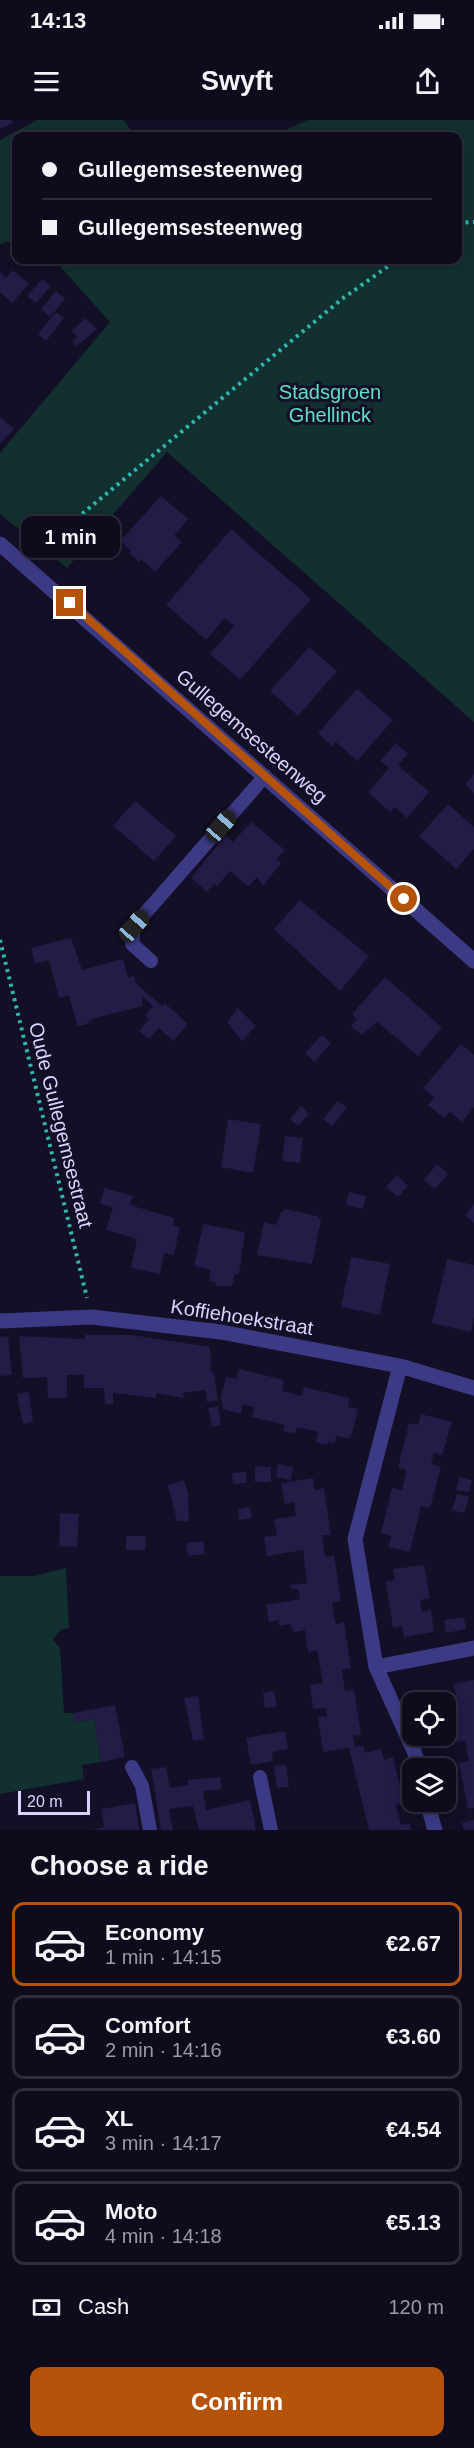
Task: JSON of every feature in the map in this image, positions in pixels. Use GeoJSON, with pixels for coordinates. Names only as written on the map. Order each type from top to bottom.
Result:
{"type":"FeatureCollection","features":[{"type":"Feature","properties":{"kind":"street","name":"Gullegemsesteenweg"},"geometry":{"type":"LineString","coordinates":[[0,544],[474,961]]}},
{"type":"Feature","properties":{"kind":"street","name":"Koffiehoekstraat"},"geometry":{"type":"LineString","coordinates":[[0,1321],[92,1317],[221,1332],[400,1366],[474,1388]]}},
{"type":"Feature","properties":{"kind":"street"},"geometry":{"type":"LineString","coordinates":[[400,1366],[356,1539],[376,1667],[416,1758]]}},
{"type":"Feature","properties":{"kind":"street"},"geometry":{"type":"LineString","coordinates":[[376,1667],[474,1648]]}},
{"type":"Feature","properties":{"kind":"street"},"geometry":{"type":"LineString","coordinates":[[430,1812],[435,1830]]}},
{"type":"Feature","properties":{"kind":"lane"},"geometry":{"type":"LineString","coordinates":[[151,961],[132,944],[134,926],[265,776]]}},
{"type":"Feature","properties":{"kind":"lane"},"geometry":{"type":"LineString","coordinates":[[132,1767],[142,1786],[150,1830]]}},
{"type":"Feature","properties":{"kind":"lane"},"geometry":{"type":"LineString","coordinates":[[260,1777],[271,1830]]}},
{"type":"Feature","properties":{"kind":"path"},"geometry":{"type":"LineString","coordinates":[[23,563],[342,299],[391,264]]}},
{"type":"Feature","properties":{"kind":"path","name":"Oude Gullegemsestraat"},"geometry":{"type":"LineString","coordinates":[[0,940],[92,1317]]}},
{"type":"Feature","properties":{"kind":"green space"},"geometry":{"type":"Polygon","coordinates":[[[37,120],[124,120],[132,132],[15,132],[37,120]]]}},
{"type":"Feature","properties":{"kind":"green space","name":"Stadsgroen Ghellinck"},"geometry":{"type":"Polygon","coordinates":[[[308,120],[474,120],[474,722],[167,452],[67,568],[0,514],[0,453],[110,322],[58,264],[462,264],[462,132],[281,132],[308,120]]]}},
{"type":"Feature","properties":{"kind":"green space"},"geometry":{"type":"Polygon","coordinates":[[[12,134],[12,241],[0,244],[0,140],[12,134]]]}},
{"type":"Feature","properties":{"kind":"green space"},"geometry":{"type":"Polygon","coordinates":[[[66,1568],[69,1628],[60,1630],[53,1640],[60,1648],[64,1713],[73,1713],[75,1722],[94,1719],[101,1762],[82,1765],[84,1779],[0,1794],[0,1576],[33,1576],[66,1568]]]}},
{"type":"Feature","properties":{"kind":"building"},"geometry":{"type":"Polygon","coordinates":[[[0,120],[11,120],[13,123],[0,129],[0,120]]]}},
{"type":"Feature","properties":{"kind":"building"},"geometry":{"type":"Polygon","coordinates":[[[13,270],[29,284],[12,303],[0,292],[0,272],[6,278],[13,270]]]}},
{"type":"Feature","properties":{"kind":"building"},"geometry":{"type":"Polygon","coordinates":[[[42,279],[51,286],[36,303],[27,296],[42,279]]]}},
{"type":"Feature","properties":{"kind":"building"},"geometry":{"type":"Polygon","coordinates":[[[56,291],[65,299],[50,317],[41,309],[56,291]]]}},
{"type":"Feature","properties":{"kind":"building"},"geometry":{"type":"Polygon","coordinates":[[[56,312],[64,318],[46,341],[38,334],[56,312]]]}},
{"type":"Feature","properties":{"kind":"building"},"geometry":{"type":"Polygon","coordinates":[[[85,318],[97,329],[77,346],[72,342],[77,336],[72,331],[85,318]]]}},
{"type":"Feature","properties":{"kind":"building"},"geometry":{"type":"Polygon","coordinates":[[[0,417],[14,429],[0,444],[0,417]]]}},
{"type":"Feature","properties":{"kind":"building"},"geometry":{"type":"Polygon","coordinates":[[[161,496],[188,519],[174,536],[182,542],[155,572],[141,559],[139,562],[120,541],[161,496]]]}},
{"type":"Feature","properties":{"kind":"building"},"geometry":{"type":"Polygon","coordinates":[[[231,529],[311,599],[240,680],[210,654],[234,626],[225,618],[206,640],[166,605],[231,529]]]}},
{"type":"Feature","properties":{"kind":"building"},"geometry":{"type":"Polygon","coordinates":[[[309,647],[337,671],[298,716],[270,691],[309,647]]]}},
{"type":"Feature","properties":{"kind":"building"},"geometry":{"type":"Polygon","coordinates":[[[357,689],[393,720],[357,761],[336,742],[332,746],[318,733],[357,689]]]}},
{"type":"Feature","properties":{"kind":"building"},"geometry":{"type":"Polygon","coordinates":[[[396,743],[408,754],[398,765],[429,792],[407,818],[395,807],[390,812],[368,792],[389,768],[380,761],[396,743]]]}},
{"type":"Feature","properties":{"kind":"building"},"geometry":{"type":"Polygon","coordinates":[[[474,774],[474,793],[465,784],[474,774]]]}},
{"type":"Feature","properties":{"kind":"building"},"geometry":{"type":"Polygon","coordinates":[[[135,801],[176,836],[154,861],[113,826],[135,801]]]}},
{"type":"Feature","properties":{"kind":"building"},"geometry":{"type":"Polygon","coordinates":[[[448,804],[474,827],[474,849],[456,869],[419,836],[448,804]]]}},
{"type":"Feature","properties":{"kind":"building"},"geometry":{"type":"Polygon","coordinates":[[[251,822],[285,850],[277,859],[281,863],[263,886],[257,877],[250,885],[246,885],[230,871],[217,886],[214,883],[207,892],[191,878],[226,835],[233,842],[251,822]]]}},
{"type":"Feature","properties":{"kind":"building"},"geometry":{"type":"Polygon","coordinates":[[[300,900],[369,956],[340,991],[274,929],[300,900]]]}},
{"type":"Feature","properties":{"kind":"building"},"geometry":{"type":"Polygon","coordinates":[[[71,938],[82,970],[123,959],[128,977],[134,976],[136,983],[162,1006],[165,1003],[188,1024],[173,1041],[159,1028],[149,1039],[139,1031],[149,1019],[145,1015],[153,1006],[142,996],[142,1006],[92,1019],[85,1025],[77,1025],[69,995],[59,998],[49,960],[35,964],[31,948],[71,938]]]}},
{"type":"Feature","properties":{"kind":"building"},"geometry":{"type":"Polygon","coordinates":[[[385,977],[442,1027],[418,1056],[377,1022],[362,1035],[351,1026],[357,1019],[352,1014],[385,977]]]}},
{"type":"Feature","properties":{"kind":"building"},"geometry":{"type":"Polygon","coordinates":[[[238,1008],[256,1026],[242,1041],[227,1022],[238,1008]]]}},
{"type":"Feature","properties":{"kind":"building"},"geometry":{"type":"Polygon","coordinates":[[[322,1035],[331,1043],[315,1062],[305,1053],[322,1035]]]}},
{"type":"Feature","properties":{"kind":"building"},"geometry":{"type":"Polygon","coordinates":[[[461,1044],[474,1055],[474,1107],[462,1122],[450,1112],[444,1118],[428,1105],[434,1098],[423,1088],[461,1044]]]}},
{"type":"Feature","properties":{"kind":"building"},"geometry":{"type":"Polygon","coordinates":[[[338,1101],[347,1108],[332,1126],[323,1119],[338,1101]]]}},
{"type":"Feature","properties":{"kind":"building"},"geometry":{"type":"Polygon","coordinates":[[[301,1106],[309,1114],[298,1126],[290,1119],[301,1106]]]}},
{"type":"Feature","properties":{"kind":"building"},"geometry":{"type":"Polygon","coordinates":[[[228,1119],[261,1124],[253,1173],[221,1167],[228,1119]]]}},
{"type":"Feature","properties":{"kind":"building"},"geometry":{"type":"Polygon","coordinates":[[[285,1136],[303,1138],[300,1163],[282,1161],[285,1136]]]}},
{"type":"Feature","properties":{"kind":"building"},"geometry":{"type":"Polygon","coordinates":[[[437,1164],[448,1174],[435,1189],[424,1180],[437,1164]]]}},
{"type":"Feature","properties":{"kind":"building"},"geometry":{"type":"Polygon","coordinates":[[[397,1175],[408,1186],[398,1197],[386,1187],[397,1175]]]}},
{"type":"Feature","properties":{"kind":"building"},"geometry":{"type":"Polygon","coordinates":[[[104,1188],[133,1196],[130,1205],[174,1218],[173,1226],[180,1227],[174,1255],[164,1253],[160,1274],[131,1268],[137,1239],[106,1230],[113,1207],[100,1204],[104,1188]]]}},
{"type":"Feature","properties":{"kind":"building"},"geometry":{"type":"Polygon","coordinates":[[[349,1192],[366,1196],[363,1209],[346,1205],[349,1192]]]}},
{"type":"Feature","properties":{"kind":"building"},"geometry":{"type":"Polygon","coordinates":[[[474,1204],[474,1223],[465,1215],[474,1204]]]}},
{"type":"Feature","properties":{"kind":"building"},"geometry":{"type":"Polygon","coordinates":[[[285,1209],[317,1216],[321,1220],[312,1264],[257,1255],[264,1222],[276,1225],[281,1212],[285,1209]]]}},
{"type":"Feature","properties":{"kind":"building"},"geometry":{"type":"Polygon","coordinates":[[[203,1224],[245,1232],[239,1274],[235,1274],[232,1286],[216,1286],[216,1282],[209,1281],[211,1270],[194,1266],[203,1224]]]}},
{"type":"Feature","properties":{"kind":"building"},"geometry":{"type":"Polygon","coordinates":[[[351,1257],[390,1264],[380,1315],[341,1307],[351,1257]]]}},
{"type":"Feature","properties":{"kind":"building"},"geometry":{"type":"Polygon","coordinates":[[[447,1259],[474,1265],[474,1317],[471,1332],[432,1323],[447,1259]]]}},
{"type":"Feature","properties":{"kind":"building"},"geometry":{"type":"Polygon","coordinates":[[[85,1335],[132,1335],[210,1347],[211,1372],[214,1373],[218,1401],[207,1402],[205,1390],[183,1393],[184,1398],[156,1393],[156,1398],[113,1393],[113,1404],[105,1404],[104,1388],[84,1388],[84,1375],[67,1375],[67,1398],[48,1398],[47,1377],[23,1378],[19,1336],[85,1339],[85,1335]]]}},
{"type":"Feature","properties":{"kind":"building"},"geometry":{"type":"Polygon","coordinates":[[[8,1336],[12,1375],[0,1376],[0,1337],[8,1336]]]}},
{"type":"Feature","properties":{"kind":"building"},"geometry":{"type":"Polygon","coordinates":[[[239,1369],[284,1380],[282,1391],[302,1396],[304,1387],[350,1398],[348,1407],[358,1409],[349,1439],[336,1436],[335,1443],[328,1442],[327,1445],[316,1442],[318,1432],[297,1427],[295,1434],[283,1431],[285,1425],[252,1417],[254,1407],[243,1404],[241,1414],[223,1409],[221,1397],[226,1377],[236,1379],[239,1369]]]}},
{"type":"Feature","properties":{"kind":"building"},"geometry":{"type":"Polygon","coordinates":[[[29,1392],[33,1422],[23,1424],[17,1394],[29,1392]]]}},
{"type":"Feature","properties":{"kind":"building"},"geometry":{"type":"Polygon","coordinates":[[[218,1406],[221,1425],[212,1427],[208,1408],[218,1406]]]}},
{"type":"Feature","properties":{"kind":"building"},"geometry":{"type":"Polygon","coordinates":[[[421,1414],[452,1422],[442,1455],[434,1453],[431,1464],[441,1467],[430,1508],[421,1506],[410,1552],[388,1547],[391,1536],[381,1533],[392,1488],[402,1490],[406,1470],[398,1468],[409,1423],[418,1425],[421,1414]]]}},
{"type":"Feature","properties":{"kind":"building"},"geometry":{"type":"Polygon","coordinates":[[[278,1464],[293,1467],[291,1480],[276,1477],[278,1464]]]}},
{"type":"Feature","properties":{"kind":"building"},"geometry":{"type":"Polygon","coordinates":[[[255,1466],[271,1467],[271,1482],[255,1482],[255,1466]]]}},
{"type":"Feature","properties":{"kind":"building"},"geometry":{"type":"Polygon","coordinates":[[[246,1472],[246,1483],[233,1484],[232,1473],[246,1472]]]}},
{"type":"Feature","properties":{"kind":"building"},"geometry":{"type":"Polygon","coordinates":[[[459,1477],[472,1480],[469,1492],[456,1490],[459,1477]]]}},
{"type":"Feature","properties":{"kind":"building"},"geometry":{"type":"Polygon","coordinates":[[[313,1478],[315,1490],[324,1488],[331,1535],[322,1535],[325,1557],[334,1555],[341,1601],[332,1603],[336,1624],[344,1622],[351,1668],[342,1670],[345,1691],[354,1689],[361,1735],[353,1736],[355,1747],[363,1746],[365,1753],[381,1749],[384,1760],[393,1757],[402,1795],[402,1804],[396,1805],[401,1825],[410,1823],[411,1830],[369,1830],[349,1748],[323,1752],[318,1717],[327,1716],[326,1708],[315,1709],[313,1707],[310,1685],[323,1683],[317,1650],[308,1652],[305,1630],[294,1632],[290,1624],[279,1626],[279,1620],[269,1622],[266,1605],[300,1599],[298,1589],[291,1589],[290,1585],[307,1583],[303,1550],[267,1556],[264,1537],[277,1535],[274,1519],[296,1516],[294,1502],[285,1504],[281,1483],[313,1478]]]}},
{"type":"Feature","properties":{"kind":"building"},"geometry":{"type":"Polygon","coordinates":[[[184,1480],[188,1493],[189,1521],[177,1521],[168,1485],[184,1480]]]}},
{"type":"Feature","properties":{"kind":"building"},"geometry":{"type":"Polygon","coordinates":[[[457,1494],[469,1497],[464,1513],[452,1510],[457,1494]]]}},
{"type":"Feature","properties":{"kind":"building"},"geometry":{"type":"Polygon","coordinates":[[[250,1507],[252,1518],[239,1520],[238,1509],[250,1507]]]}},
{"type":"Feature","properties":{"kind":"building"},"geometry":{"type":"Polygon","coordinates":[[[60,1513],[79,1514],[77,1547],[59,1546],[60,1513]]]}},
{"type":"Feature","properties":{"kind":"building"},"geometry":{"type":"Polygon","coordinates":[[[126,1536],[146,1536],[145,1550],[126,1550],[126,1536]]]}},
{"type":"Feature","properties":{"kind":"building"},"geometry":{"type":"Polygon","coordinates":[[[203,1541],[205,1554],[188,1556],[186,1543],[203,1541]]]}},
{"type":"Feature","properties":{"kind":"building"},"geometry":{"type":"Polygon","coordinates":[[[424,1565],[430,1598],[420,1600],[422,1612],[431,1610],[434,1632],[404,1637],[402,1626],[393,1628],[386,1582],[395,1580],[393,1569],[424,1565]]]}},
{"type":"Feature","properties":{"kind":"building"},"geometry":{"type":"Polygon","coordinates":[[[464,1617],[466,1629],[446,1633],[444,1620],[464,1617]]]}},
{"type":"Feature","properties":{"kind":"building"},"geometry":{"type":"Polygon","coordinates":[[[474,1680],[474,1808],[468,1809],[459,1763],[469,1761],[465,1741],[456,1742],[456,1692],[453,1684],[474,1680]]]}},
{"type":"Feature","properties":{"kind":"building"},"geometry":{"type":"Polygon","coordinates":[[[274,1691],[277,1707],[265,1708],[263,1693],[274,1691]]]}},
{"type":"Feature","properties":{"kind":"building"},"geometry":{"type":"Polygon","coordinates":[[[198,1696],[204,1739],[193,1741],[184,1698],[198,1696]]]}},
{"type":"Feature","properties":{"kind":"building"},"geometry":{"type":"Polygon","coordinates":[[[115,1705],[125,1757],[101,1762],[94,1719],[75,1722],[73,1713],[115,1705]]]}},
{"type":"Feature","properties":{"kind":"building"},"geometry":{"type":"Polygon","coordinates":[[[285,1731],[288,1749],[272,1752],[273,1761],[251,1765],[246,1738],[285,1731]]]}},
{"type":"Feature","properties":{"kind":"building"},"geometry":{"type":"Polygon","coordinates":[[[286,1765],[289,1787],[277,1788],[274,1766],[286,1765]]]}},
{"type":"Feature","properties":{"kind":"building"},"geometry":{"type":"Polygon","coordinates":[[[166,1767],[170,1788],[188,1785],[188,1780],[220,1777],[222,1789],[203,1791],[206,1810],[250,1800],[256,1830],[199,1830],[193,1806],[169,1809],[173,1830],[161,1830],[151,1769],[166,1767]]]}},
{"type":"Feature","properties":{"kind":"building"},"geometry":{"type":"Polygon","coordinates":[[[135,1803],[139,1830],[92,1830],[104,1827],[101,1809],[135,1803]]]}},
{"type":"Feature","properties":{"kind":"building"},"geometry":{"type":"Polygon","coordinates":[[[474,1820],[474,1830],[464,1830],[462,1823],[474,1820]]]}},
{"type":"Feature","properties":{"kind":"route"},"geometry":{"type":"LineString","coordinates":[[70,603],[404,899]]}}]}
